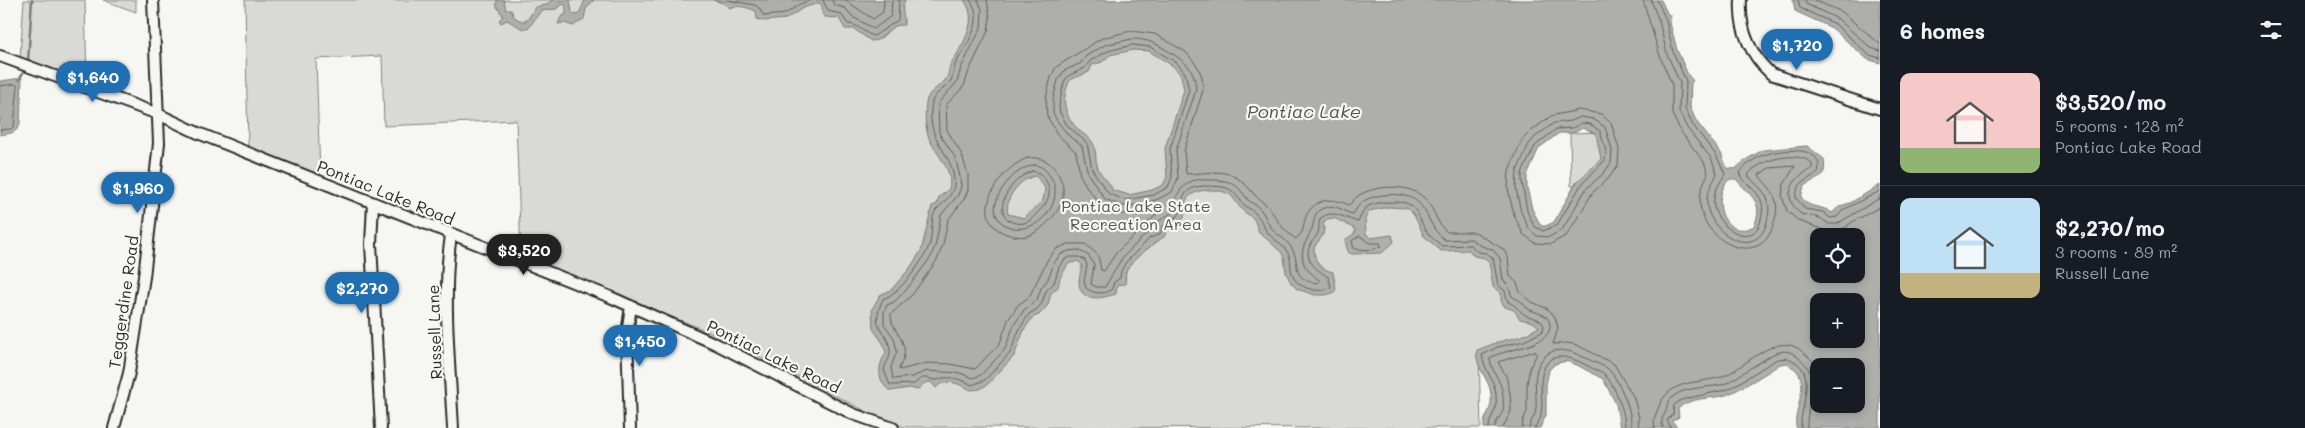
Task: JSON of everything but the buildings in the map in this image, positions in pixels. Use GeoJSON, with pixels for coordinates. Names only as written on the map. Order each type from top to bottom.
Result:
{"type":"FeatureCollection","features":[{"type":"Feature","properties":{"kind":"street","name":"Teggerdine Road"},"geometry":{"type":"LineString","coordinates":[[114,428],[129,373],[144,277],[159,143],[153,0]]}},
{"type":"Feature","properties":{"kind":"street"},"geometry":{"type":"LineString","coordinates":[[1741,0],[1743,28],[1749,47],[1757,61],[1771,74],[1880,109]]}},
{"type":"Feature","properties":{"kind":"street","name":"Pontiac Lake Road"},"geometry":{"type":"LineString","coordinates":[[0,56],[158,114],[198,133],[631,306],[707,340],[854,414],[893,428]]}},
{"type":"Feature","properties":{"kind":"street"},"geometry":{"type":"LineString","coordinates":[[373,203],[370,244],[381,428]]}},
{"type":"Feature","properties":{"kind":"street","name":"Russell Lane"},"geometry":{"type":"LineString","coordinates":[[451,235],[447,257],[447,299],[453,428]]}},
{"type":"Feature","properties":{"kind":"street"},"geometry":{"type":"LineString","coordinates":[[630,428],[627,334],[631,306]]}},
{"type":"Feature","properties":{"kind":"green space"},"geometry":{"type":"Polygon","coordinates":[[[24,0],[85,0],[87,81],[20,58],[24,0]]]}},
{"type":"Feature","properties":{"kind":"green space"},"geometry":{"type":"Polygon","coordinates":[[[103,0],[136,0],[136,12],[103,0]]]}},
{"type":"Feature","properties":{"kind":"green space","name":"Pontiac Lake State Recreation Area"},"geometry":{"type":"Polygon","coordinates":[[[245,0],[1516,0],[1483,24],[1539,237],[1542,353],[1479,355],[1481,428],[905,427],[879,418],[717,335],[521,256],[516,120],[384,126],[382,56],[316,59],[320,175],[248,147],[245,0]]]}},
{"type":"Feature","properties":{"kind":"green space"},"geometry":{"type":"Polygon","coordinates":[[[1602,132],[1603,185],[1571,186],[1570,133],[1602,132]]]}},
{"type":"Feature","properties":{"kind":"water"},"geometry":{"type":"Polygon","coordinates":[[[497,0],[504,0],[506,10],[511,10],[514,17],[523,22],[528,19],[535,7],[546,5],[552,0],[570,0],[572,12],[575,15],[579,14],[585,0],[594,0],[586,9],[584,19],[573,26],[564,23],[558,24],[561,17],[566,14],[566,6],[563,4],[556,9],[541,11],[529,27],[523,29],[507,20],[501,23],[499,20],[503,16],[496,5],[497,0]]]}},
{"type":"Feature","properties":{"kind":"water"},"geometry":{"type":"Polygon","coordinates":[[[713,0],[905,0],[903,9],[904,25],[898,25],[879,39],[871,41],[854,29],[845,29],[839,18],[825,17],[822,14],[822,5],[819,3],[803,8],[786,19],[764,21],[757,19],[756,11],[739,6],[730,8],[723,3],[713,0]]]}},
{"type":"Feature","properties":{"kind":"water","name":"Pontiac Lake"},"geometry":{"type":"Polygon","coordinates":[[[964,0],[1661,0],[1668,15],[1671,15],[1670,23],[1677,50],[1688,75],[1693,81],[1691,82],[1690,107],[1696,121],[1721,153],[1727,168],[1735,169],[1747,159],[1763,150],[1807,146],[1824,159],[1825,166],[1823,175],[1804,186],[1801,197],[1808,204],[1832,213],[1840,206],[1850,203],[1880,185],[1880,428],[1797,428],[1796,418],[1801,395],[1801,380],[1797,371],[1787,363],[1780,364],[1754,381],[1726,395],[1688,402],[1678,409],[1679,417],[1672,421],[1678,428],[1620,428],[1616,404],[1603,379],[1566,361],[1555,364],[1549,370],[1546,385],[1546,415],[1540,428],[1484,428],[1485,419],[1491,405],[1491,394],[1478,362],[1477,350],[1522,336],[1539,327],[1533,322],[1520,319],[1514,310],[1505,307],[1501,301],[1501,293],[1493,287],[1489,262],[1485,258],[1474,256],[1469,250],[1441,251],[1424,236],[1414,215],[1407,208],[1388,207],[1369,211],[1365,219],[1366,234],[1371,238],[1392,235],[1394,242],[1382,253],[1352,254],[1348,252],[1345,240],[1355,233],[1355,229],[1334,218],[1327,219],[1323,223],[1324,231],[1314,248],[1314,253],[1321,267],[1333,272],[1336,289],[1333,293],[1315,295],[1297,289],[1291,283],[1286,273],[1284,257],[1281,252],[1259,232],[1254,219],[1242,210],[1231,195],[1213,190],[1200,191],[1189,196],[1185,203],[1184,218],[1167,230],[1164,237],[1132,263],[1126,272],[1125,284],[1117,285],[1116,294],[1099,298],[1087,296],[1080,288],[1079,279],[1082,265],[1078,261],[1068,264],[1060,278],[1058,287],[1051,293],[1048,305],[1039,315],[1033,317],[1024,330],[1014,356],[988,384],[980,389],[971,390],[948,382],[936,388],[931,382],[928,382],[924,383],[917,390],[910,388],[890,391],[881,378],[881,363],[886,353],[883,343],[873,329],[872,309],[880,295],[891,290],[910,268],[921,251],[932,206],[937,204],[939,197],[949,189],[950,182],[947,169],[928,134],[925,108],[928,96],[948,75],[951,64],[967,35],[970,14],[964,0]],[[1133,50],[1110,55],[1102,62],[1092,65],[1089,72],[1070,80],[1065,94],[1067,114],[1075,126],[1092,142],[1101,174],[1110,184],[1112,190],[1129,195],[1152,190],[1163,185],[1167,177],[1165,148],[1184,90],[1181,75],[1173,66],[1149,51],[1133,50]],[[1583,128],[1572,133],[1559,133],[1539,148],[1527,175],[1527,188],[1532,209],[1541,226],[1554,222],[1576,183],[1601,159],[1596,134],[1583,128]],[[1036,176],[1030,178],[1014,190],[1008,202],[1008,214],[1024,218],[1043,200],[1045,188],[1036,176]],[[1736,179],[1728,180],[1720,199],[1724,218],[1736,229],[1754,226],[1758,211],[1757,205],[1751,195],[1736,179]]]}},
{"type":"Feature","properties":{"kind":"water"},"geometry":{"type":"Polygon","coordinates":[[[1793,0],[1880,0],[1880,63],[1867,59],[1832,28],[1795,11],[1793,0]]]}},
{"type":"Feature","properties":{"kind":"water"},"geometry":{"type":"Polygon","coordinates":[[[22,78],[19,127],[13,132],[0,135],[0,81],[22,78]]]}},
{"type":"Feature","properties":{"kind":"waterway"},"geometry":{"type":"LineString","coordinates":[[28,62],[32,0]]}},
{"type":"Feature","properties":{"kind":"waterway"},"geometry":{"type":"LineString","coordinates":[[19,80],[26,67]]}}]}
